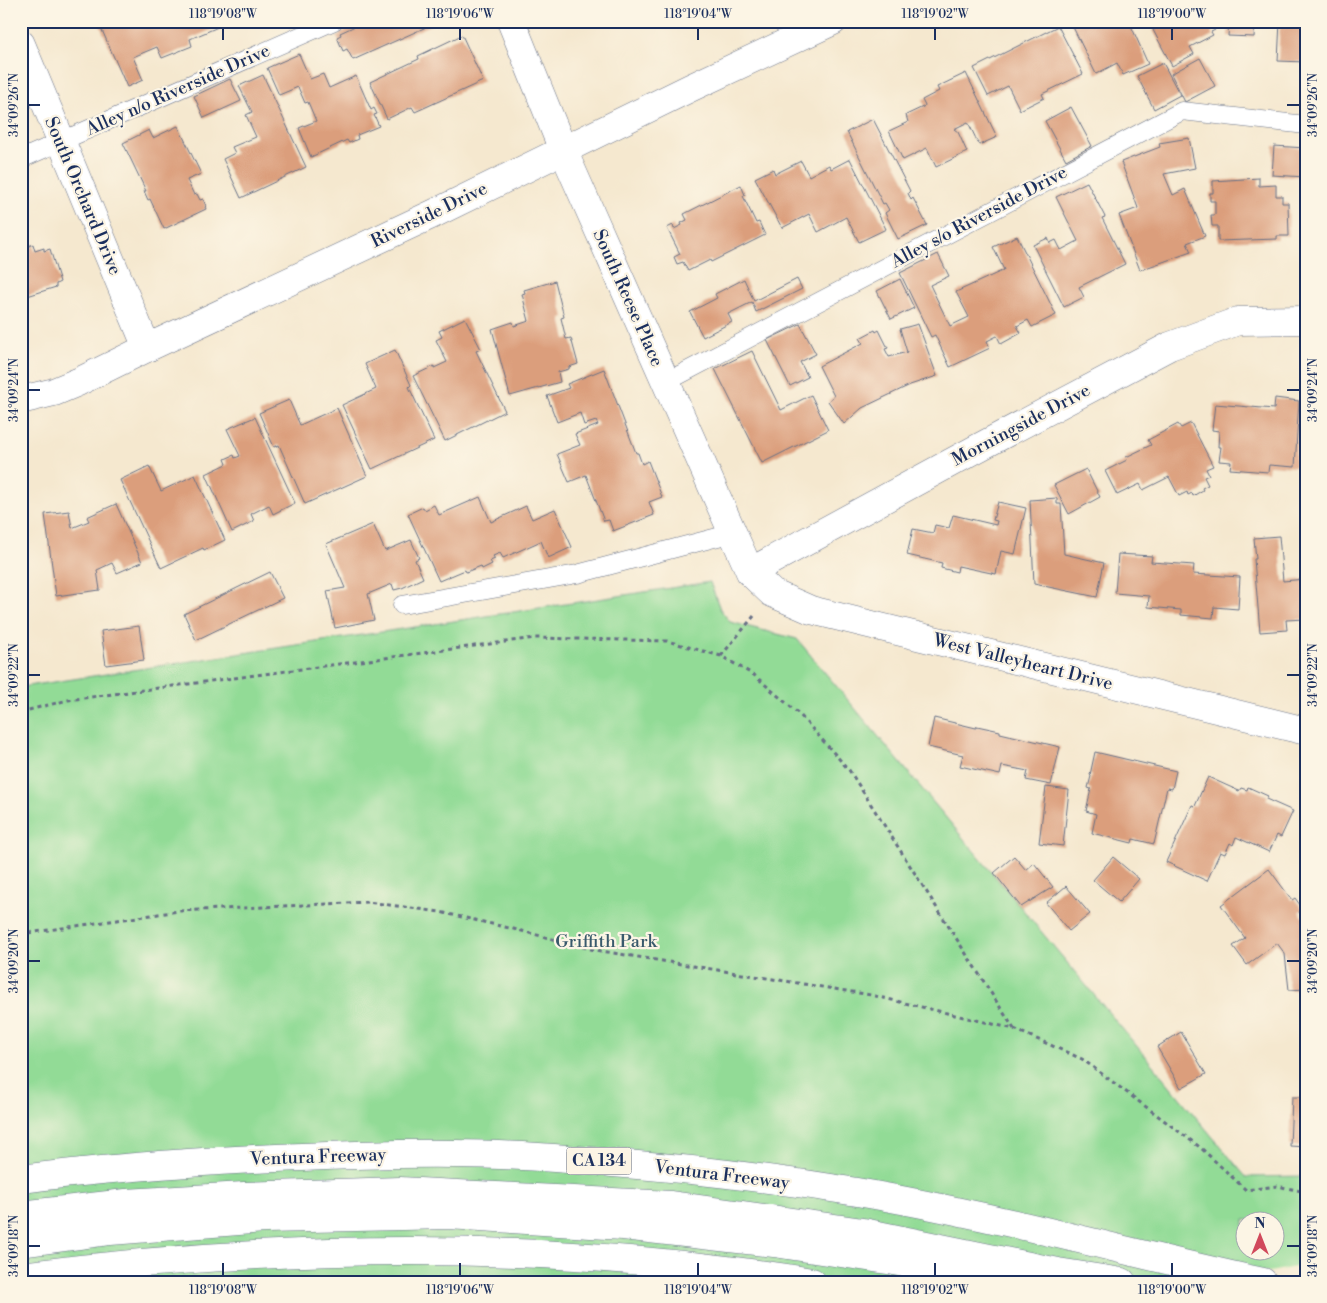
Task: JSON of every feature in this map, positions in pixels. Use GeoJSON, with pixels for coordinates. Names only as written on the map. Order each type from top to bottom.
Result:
{"type":"FeatureCollection","features":[{"type":"Feature","properties":{"kind":"main road","name":"South Reese Place"},"geometry":{"type":"LineString","coordinates":[[511,21],[563,150],[750,572]]}},
{"type":"Feature","properties":{"kind":"main road","name":"Riverside Drive"},"geometry":{"type":"LineString","coordinates":[[21,400],[54,392],[78,382],[433,214],[690,88],[833,21]]}},
{"type":"Feature","properties":{"kind":"main road","name":"South Orchard Drive"},"geometry":{"type":"LineString","coordinates":[[21,44],[147,348]]}},
{"type":"Feature","properties":{"kind":"main road","name":"Morningside Drive"},"geometry":{"type":"LineString","coordinates":[[750,572],[1170,346],[1238,322],[1306,320]]}},
{"type":"Feature","properties":{"kind":"main road","name":"West Valleyheart Drive"},"geometry":{"type":"LineString","coordinates":[[750,572],[772,593],[811,610],[1306,732]]}},
{"type":"Feature","properties":{"kind":"main road","name":"Ventura Freeway"},"geometry":{"type":"LineString","coordinates":[[21,1179],[178,1162],[316,1156],[458,1154],[586,1160],[722,1172],[857,1192],[994,1219],[1168,1262],[1263,1282]]}},
{"type":"Feature","properties":{"kind":"main road"},"geometry":{"type":"LineString","coordinates":[[21,1215],[126,1203],[244,1196],[400,1191],[672,1205],[863,1232],[1058,1272],[1111,1280]]}},
{"type":"Feature","properties":{"kind":"main road"},"geometry":{"type":"LineString","coordinates":[[21,1243],[110,1231],[265,1219],[448,1215],[623,1226],[774,1243],[894,1261],[1004,1282]]}},
{"type":"Feature","properties":{"kind":"main road"},"geometry":{"type":"LineString","coordinates":[[21,1276],[206,1257],[408,1250],[606,1258],[812,1282]]}},
{"type":"Feature","properties":{"kind":"lane","name":"Alley n/o Riverside Drive"},"geometry":{"type":"LineString","coordinates":[[21,159],[334,21]]}},
{"type":"Feature","properties":{"kind":"lane","name":"Alley s/o Riverside Drive"},"geometry":{"type":"LineString","coordinates":[[666,382],[1182,111],[1306,125]]}},
{"type":"Feature","properties":{"kind":"lane"},"geometry":{"type":"LineString","coordinates":[[402,604],[577,574],[732,533]]}},
{"type":"Feature","properties":{"kind":"path"},"geometry":{"type":"LineString","coordinates":[[721,656],[772,593]]}},
{"type":"Feature","properties":{"kind":"path"},"geometry":{"type":"LineString","coordinates":[[21,712],[68,700],[535,638],[667,641],[721,656],[754,675],[800,715],[849,770],[1014,1029]]}},
{"type":"Feature","properties":{"kind":"path"},"geometry":{"type":"LineString","coordinates":[[21,934],[180,911],[368,902],[440,912],[595,950],[871,996],[1014,1029],[1082,1059],[1202,1148],[1246,1190],[1277,1186],[1306,1192]]}},
{"type":"Feature","properties":{"kind":"green space","name":"Griffith Park"},"geometry":{"type":"Polygon","coordinates":[[[710,582],[720,609],[730,622],[797,639],[1246,1177],[1306,1176],[1306,1282],[21,1282],[21,687],[710,582]]]}},
{"type":"Feature","properties":{"kind":"pier"},"geometry":{"type":"Polygon","coordinates":[[[1306,1265],[1306,1282],[1232,1282],[1234,1279],[1306,1265]]]}},
{"type":"Feature","properties":{"kind":"building"},"geometry":{"type":"Polygon","coordinates":[[[98,21],[232,21],[190,39],[192,46],[162,58],[157,47],[133,57],[143,80],[127,87],[98,21]]]}},
{"type":"Feature","properties":{"kind":"building"},"geometry":{"type":"Polygon","coordinates":[[[366,21],[432,21],[433,24],[353,60],[347,49],[343,51],[337,37],[341,35],[340,33],[366,21]]]}},
{"type":"Feature","properties":{"kind":"building"},"geometry":{"type":"Polygon","coordinates":[[[1070,21],[1129,21],[1148,64],[1123,75],[1117,63],[1096,74],[1070,21]]]}},
{"type":"Feature","properties":{"kind":"building"},"geometry":{"type":"Polygon","coordinates":[[[1153,21],[1211,21],[1215,30],[1211,32],[1213,35],[1190,47],[1194,54],[1172,66],[1153,30],[1157,28],[1153,21]]]}},
{"type":"Feature","properties":{"kind":"building"},"geometry":{"type":"Polygon","coordinates":[[[1229,21],[1255,21],[1254,37],[1228,36],[1229,21]]]}},
{"type":"Feature","properties":{"kind":"building"},"geometry":{"type":"Polygon","coordinates":[[[1280,21],[1306,21],[1306,62],[1278,61],[1280,21]]]}},
{"type":"Feature","properties":{"kind":"building"},"geometry":{"type":"Polygon","coordinates":[[[1058,26],[1083,74],[1042,94],[1044,98],[1020,110],[1008,86],[988,96],[974,68],[1058,26]]]}},
{"type":"Feature","properties":{"kind":"building"},"geometry":{"type":"Polygon","coordinates":[[[462,35],[483,81],[415,112],[412,107],[387,119],[370,82],[419,59],[418,56],[462,35]]]}},
{"type":"Feature","properties":{"kind":"building"},"geometry":{"type":"Polygon","coordinates":[[[299,54],[310,79],[323,74],[329,88],[356,76],[371,110],[374,108],[377,114],[374,115],[379,126],[357,135],[358,139],[349,143],[347,140],[311,157],[299,128],[316,121],[308,102],[305,103],[298,87],[279,95],[267,68],[299,54]]]}},
{"type":"Feature","properties":{"kind":"building"},"geometry":{"type":"Polygon","coordinates":[[[1200,58],[1215,86],[1185,102],[1171,74],[1200,58]]]}},
{"type":"Feature","properties":{"kind":"building"},"geometry":{"type":"Polygon","coordinates":[[[1163,63],[1180,95],[1154,109],[1137,76],[1163,63]]]}},
{"type":"Feature","properties":{"kind":"building"},"geometry":{"type":"Polygon","coordinates":[[[966,73],[997,137],[979,145],[968,122],[954,129],[958,132],[967,152],[936,167],[927,148],[903,160],[889,131],[908,122],[906,115],[925,106],[922,100],[939,91],[937,87],[966,73]]]}},
{"type":"Feature","properties":{"kind":"building"},"geometry":{"type":"Polygon","coordinates":[[[263,75],[306,167],[241,198],[223,159],[235,153],[232,147],[256,137],[246,115],[252,112],[239,86],[263,75]]]}},
{"type":"Feature","properties":{"kind":"building"},"geometry":{"type":"Polygon","coordinates":[[[230,79],[241,101],[204,118],[194,96],[230,79]]]}},
{"type":"Feature","properties":{"kind":"building"},"geometry":{"type":"Polygon","coordinates":[[[1071,107],[1092,146],[1066,160],[1045,121],[1071,107]]]}},
{"type":"Feature","properties":{"kind":"building"},"geometry":{"type":"Polygon","coordinates":[[[873,119],[910,191],[908,193],[911,200],[913,198],[927,225],[898,239],[885,213],[889,210],[885,203],[883,204],[847,132],[873,119]]]}},
{"type":"Feature","properties":{"kind":"building"},"geometry":{"type":"Polygon","coordinates":[[[178,126],[201,174],[187,180],[194,195],[197,194],[200,200],[203,199],[206,209],[164,229],[150,199],[148,200],[144,191],[146,191],[123,143],[149,130],[153,138],[178,126]]]}},
{"type":"Feature","properties":{"kind":"building"},"geometry":{"type":"Polygon","coordinates":[[[1189,138],[1195,168],[1164,174],[1173,195],[1185,189],[1205,236],[1187,243],[1191,252],[1140,270],[1119,215],[1138,208],[1121,162],[1160,147],[1159,143],[1189,138]]]}},
{"type":"Feature","properties":{"kind":"building"},"geometry":{"type":"Polygon","coordinates":[[[1274,146],[1306,148],[1306,177],[1272,175],[1274,146]]]}},
{"type":"Feature","properties":{"kind":"building"},"geometry":{"type":"Polygon","coordinates":[[[850,159],[886,229],[859,242],[846,217],[818,232],[809,214],[782,228],[755,178],[773,169],[775,174],[801,161],[809,176],[829,165],[831,169],[850,159]]]}},
{"type":"Feature","properties":{"kind":"building"},"geometry":{"type":"Polygon","coordinates":[[[1259,178],[1259,186],[1276,185],[1276,196],[1282,196],[1282,203],[1288,203],[1289,236],[1277,236],[1277,239],[1218,241],[1218,226],[1212,226],[1211,215],[1215,215],[1215,201],[1210,201],[1210,193],[1213,193],[1213,181],[1259,178]]]}},
{"type":"Feature","properties":{"kind":"building"},"geometry":{"type":"Polygon","coordinates":[[[1087,182],[1105,217],[1102,218],[1125,264],[1079,287],[1084,297],[1064,307],[1033,245],[1048,238],[1050,243],[1056,240],[1061,250],[1078,241],[1056,197],[1087,182]]]}},
{"type":"Feature","properties":{"kind":"building"},"geometry":{"type":"Polygon","coordinates":[[[741,185],[745,195],[743,196],[756,223],[759,222],[765,235],[711,262],[710,260],[688,271],[683,262],[677,264],[674,257],[680,254],[667,228],[673,225],[674,229],[682,225],[681,223],[687,220],[684,214],[741,185]]]}},
{"type":"Feature","properties":{"kind":"building"},"geometry":{"type":"Polygon","coordinates":[[[21,223],[29,246],[33,244],[35,251],[44,248],[44,251],[50,249],[60,282],[56,284],[56,287],[21,298],[21,223]]]}},
{"type":"Feature","properties":{"kind":"building"},"geometry":{"type":"Polygon","coordinates":[[[1017,236],[1056,315],[1032,327],[1028,320],[1017,326],[1021,333],[1001,344],[997,336],[987,341],[990,348],[950,367],[935,335],[931,337],[900,273],[938,254],[949,276],[930,285],[950,326],[969,317],[956,292],[1004,270],[993,247],[1017,236]]]}},
{"type":"Feature","properties":{"kind":"building"},"geometry":{"type":"Polygon","coordinates":[[[744,279],[754,301],[797,279],[802,289],[756,312],[752,302],[728,314],[732,322],[703,337],[690,312],[717,298],[715,294],[744,279]]]}},
{"type":"Feature","properties":{"kind":"building"},"geometry":{"type":"Polygon","coordinates":[[[900,279],[914,308],[891,319],[877,291],[900,279]]]}},
{"type":"Feature","properties":{"kind":"building"},"geometry":{"type":"Polygon","coordinates":[[[555,281],[564,317],[561,318],[566,339],[571,338],[578,364],[558,372],[560,382],[510,396],[492,329],[513,322],[514,326],[529,321],[522,294],[525,293],[524,290],[555,281]]]}},
{"type":"Feature","properties":{"kind":"building"},"geometry":{"type":"Polygon","coordinates":[[[465,318],[481,349],[476,351],[505,411],[445,441],[413,376],[447,362],[436,340],[442,337],[439,331],[465,318]]]}},
{"type":"Feature","properties":{"kind":"building"},"geometry":{"type":"Polygon","coordinates":[[[800,324],[816,354],[800,362],[808,377],[790,386],[767,340],[800,324]]]}},
{"type":"Feature","properties":{"kind":"building"},"geometry":{"type":"Polygon","coordinates":[[[918,324],[937,376],[910,385],[862,408],[844,424],[828,401],[834,396],[819,366],[863,343],[860,338],[875,330],[876,332],[879,330],[888,348],[885,349],[889,357],[907,352],[900,329],[918,324]]]}},
{"type":"Feature","properties":{"kind":"building"},"geometry":{"type":"Polygon","coordinates":[[[395,350],[411,385],[409,387],[434,440],[372,469],[342,405],[376,389],[365,364],[395,350]]]}},
{"type":"Feature","properties":{"kind":"building"},"geometry":{"type":"Polygon","coordinates":[[[752,351],[781,410],[811,395],[828,430],[762,463],[715,369],[752,351]]]}},
{"type":"Feature","properties":{"kind":"building"},"geometry":{"type":"Polygon","coordinates":[[[604,369],[636,453],[638,453],[642,464],[648,461],[662,497],[649,502],[654,515],[613,531],[609,520],[604,521],[586,475],[569,482],[557,454],[580,445],[575,434],[598,425],[596,421],[584,425],[580,413],[557,422],[547,396],[569,388],[567,384],[604,369]]]}},
{"type":"Feature","properties":{"kind":"building"},"geometry":{"type":"Polygon","coordinates":[[[1275,398],[1299,401],[1295,467],[1269,465],[1268,472],[1230,469],[1231,462],[1219,461],[1221,447],[1218,447],[1219,431],[1212,430],[1215,404],[1274,409],[1275,398]]]}},
{"type":"Feature","properties":{"kind":"building"},"geometry":{"type":"Polygon","coordinates":[[[289,400],[300,425],[337,408],[367,476],[305,504],[279,445],[274,447],[259,413],[289,400]]]}},
{"type":"Feature","properties":{"kind":"building"},"geometry":{"type":"Polygon","coordinates":[[[255,417],[295,503],[273,514],[269,505],[251,514],[254,521],[232,532],[206,474],[227,464],[225,459],[234,455],[235,458],[240,456],[227,429],[255,417]]]}},
{"type":"Feature","properties":{"kind":"building"},"geometry":{"type":"Polygon","coordinates":[[[1191,423],[1213,466],[1206,469],[1209,475],[1204,477],[1208,485],[1202,488],[1203,490],[1193,496],[1192,493],[1188,495],[1187,492],[1179,496],[1169,477],[1143,490],[1140,484],[1117,495],[1105,471],[1127,460],[1126,457],[1151,445],[1148,440],[1178,424],[1181,428],[1191,423]]]}},
{"type":"Feature","properties":{"kind":"building"},"geometry":{"type":"Polygon","coordinates":[[[149,466],[161,491],[195,475],[225,540],[161,568],[120,480],[149,466]]]}},
{"type":"Feature","properties":{"kind":"building"},"geometry":{"type":"Polygon","coordinates":[[[1086,469],[1100,497],[1069,514],[1054,485],[1086,469]]]}},
{"type":"Feature","properties":{"kind":"building"},"geometry":{"type":"Polygon","coordinates":[[[480,497],[491,522],[526,506],[532,519],[555,509],[572,547],[548,558],[541,541],[503,558],[500,553],[493,556],[495,559],[490,561],[492,564],[482,569],[481,566],[466,572],[465,570],[439,581],[408,514],[423,507],[425,510],[434,505],[439,515],[480,497]]]}},
{"type":"Feature","properties":{"kind":"building"},"geometry":{"type":"Polygon","coordinates":[[[1057,498],[1057,504],[1061,504],[1064,554],[1104,563],[1097,597],[1034,584],[1030,500],[1057,498]]]}},
{"type":"Feature","properties":{"kind":"building"},"geometry":{"type":"Polygon","coordinates":[[[998,502],[1026,508],[1015,554],[1001,551],[996,574],[958,566],[957,572],[941,568],[942,563],[907,555],[913,529],[933,533],[935,525],[949,528],[953,515],[996,525],[997,521],[993,520],[998,502]]]}},
{"type":"Feature","properties":{"kind":"building"},"geometry":{"type":"Polygon","coordinates":[[[116,504],[142,562],[117,573],[112,563],[97,570],[100,590],[56,596],[45,514],[69,511],[72,528],[89,521],[87,517],[116,504]]]}},
{"type":"Feature","properties":{"kind":"building"},"geometry":{"type":"Polygon","coordinates":[[[373,524],[385,551],[411,540],[419,558],[415,560],[423,578],[402,588],[394,590],[392,584],[368,594],[374,620],[335,628],[327,591],[345,588],[326,544],[373,524]]]}},
{"type":"Feature","properties":{"kind":"building"},"geometry":{"type":"Polygon","coordinates":[[[1279,536],[1283,581],[1306,579],[1306,619],[1286,620],[1287,630],[1260,632],[1254,538],[1279,536]]]}},
{"type":"Feature","properties":{"kind":"building"},"geometry":{"type":"Polygon","coordinates":[[[1118,554],[1152,556],[1151,562],[1194,565],[1193,574],[1240,577],[1238,609],[1214,607],[1213,618],[1181,615],[1181,610],[1148,607],[1149,596],[1115,593],[1118,554]]]}},
{"type":"Feature","properties":{"kind":"building"},"geometry":{"type":"Polygon","coordinates":[[[270,572],[283,598],[196,640],[184,614],[270,572]]]}},
{"type":"Feature","properties":{"kind":"building"},"geometry":{"type":"Polygon","coordinates":[[[139,626],[144,660],[106,665],[101,631],[139,626]]]}},
{"type":"Feature","properties":{"kind":"building"},"geometry":{"type":"Polygon","coordinates":[[[934,718],[976,728],[977,726],[1000,731],[1000,733],[1060,747],[1051,785],[1026,780],[1028,771],[1002,766],[1000,775],[960,766],[963,755],[928,747],[934,718]]]}},
{"type":"Feature","properties":{"kind":"building"},"geometry":{"type":"Polygon","coordinates":[[[1095,752],[1176,771],[1172,789],[1167,788],[1154,844],[1133,839],[1132,843],[1092,833],[1096,814],[1086,811],[1091,789],[1088,788],[1095,752]]]}},
{"type":"Feature","properties":{"kind":"building"},"geometry":{"type":"Polygon","coordinates":[[[1208,777],[1239,791],[1241,788],[1247,790],[1248,787],[1268,796],[1266,799],[1293,811],[1281,837],[1277,835],[1269,852],[1236,837],[1233,845],[1230,843],[1225,854],[1220,852],[1207,881],[1166,862],[1192,805],[1195,806],[1208,777]]]}},
{"type":"Feature","properties":{"kind":"building"},"geometry":{"type":"Polygon","coordinates":[[[1046,787],[1069,790],[1063,846],[1039,843],[1046,787]]]}},
{"type":"Feature","properties":{"kind":"building"},"geometry":{"type":"Polygon","coordinates":[[[1014,856],[1026,870],[1034,863],[1053,887],[1021,907],[994,873],[1014,856]]]}},
{"type":"Feature","properties":{"kind":"building"},"geometry":{"type":"Polygon","coordinates":[[[1113,857],[1139,879],[1119,902],[1093,880],[1113,857]]]}},
{"type":"Feature","properties":{"kind":"building"},"geometry":{"type":"Polygon","coordinates":[[[1269,869],[1292,900],[1295,898],[1303,909],[1299,912],[1306,920],[1306,989],[1289,990],[1285,954],[1277,943],[1247,965],[1233,946],[1245,938],[1221,905],[1269,869]]]}},
{"type":"Feature","properties":{"kind":"building"},"geometry":{"type":"Polygon","coordinates":[[[1066,886],[1090,914],[1069,931],[1046,903],[1066,886]]]}},
{"type":"Feature","properties":{"kind":"building"},"geometry":{"type":"Polygon","coordinates":[[[1181,1032],[1206,1074],[1181,1088],[1157,1047],[1181,1032]]]}},
{"type":"Feature","properties":{"kind":"building"},"geometry":{"type":"Polygon","coordinates":[[[1292,1097],[1306,1097],[1306,1147],[1290,1146],[1292,1097]]]}}]}
